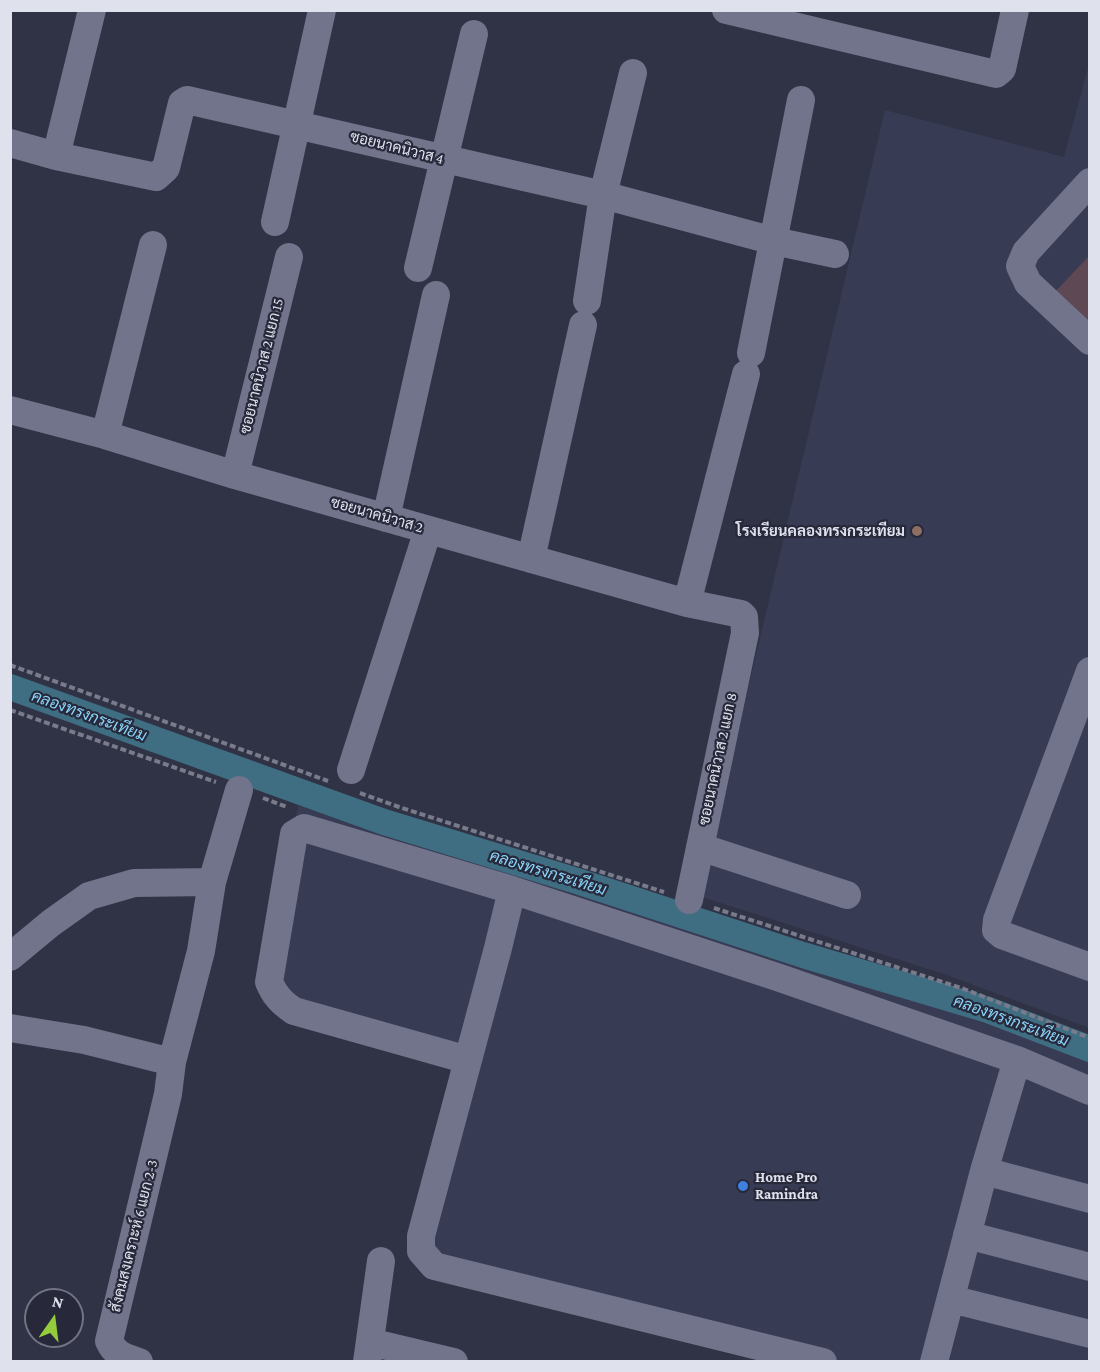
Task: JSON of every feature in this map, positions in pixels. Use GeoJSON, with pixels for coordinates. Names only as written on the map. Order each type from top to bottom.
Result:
{"type":"FeatureCollection","features":[{"type":"Feature","properties":{"kind":"street"},"geometry":{"type":"LineString","coordinates":[[56,156],[92,10]]}},
{"type":"Feature","properties":{"kind":"street"},"geometry":{"type":"LineString","coordinates":[[275,222],[321,10]]}},
{"type":"Feature","properties":{"kind":"street"},"geometry":{"type":"LineString","coordinates":[[726,10],[996,74],[1002,69],[1015,10]]}},
{"type":"Feature","properties":{"kind":"street"},"geometry":{"type":"LineString","coordinates":[[418,268],[474,34]]}},
{"type":"Feature","properties":{"kind":"street"},"geometry":{"type":"LineString","coordinates":[[531,559],[585,313],[603,195],[633,73]]}},
{"type":"Feature","properties":{"kind":"street","name":"ซอยนาคนิวาส 4"},"geometry":{"type":"LineString","coordinates":[[10,143],[56,156],[156,177],[166,168],[182,103],[187,100],[296,123],[445,160],[603,195],[774,241],[835,254]]}},
{"type":"Feature","properties":{"kind":"street"},"geometry":{"type":"LineString","coordinates":[[687,603],[748,363],[801,100]]}},
{"type":"Feature","properties":{"kind":"street"},"geometry":{"type":"LineString","coordinates":[[1089,182],[1026,252],[1020,266],[1028,283],[1089,341]]}},
{"type":"Feature","properties":{"kind":"street"},"geometry":{"type":"LineString","coordinates":[[105,435],[153,245]]}},
{"type":"Feature","properties":{"kind":"street","name":"ซอยนาคนิวาส 2 แยก 15"},"geometry":{"type":"LineString","coordinates":[[235,475],[289,257]]}},
{"type":"Feature","properties":{"kind":"street"},"geometry":{"type":"LineString","coordinates":[[386,518],[436,295]]}},
{"type":"Feature","properties":{"kind":"street","name":"ซอยนาคนิวาส 2"},"geometry":{"type":"LineString","coordinates":[[10,410],[105,435],[235,475],[687,603],[741,614],[744,617]]}},
{"type":"Feature","properties":{"kind":"street"},"geometry":{"type":"LineString","coordinates":[[346,781],[428,530]]}},
{"type":"Feature","properties":{"kind":"street","name":"ซอยนาคนิวาส 2 แยก 8"},"geometry":{"type":"LineString","coordinates":[[689,900],[745,633],[744,617]]}},
{"type":"Feature","properties":{"kind":"street"},"geometry":{"type":"LineString","coordinates":[[1089,671],[997,920],[996,930],[1002,935],[1089,968]]}},
{"type":"Feature","properties":{"kind":"street"},"geometry":{"type":"LineString","coordinates":[[10,1028],[84,1041],[172,1062],[201,951],[212,882],[239,790]]}},
{"type":"Feature","properties":{"kind":"street"},"geometry":{"type":"LineString","coordinates":[[468,1059],[294,1011],[274,994],[269,982],[294,834],[304,828],[512,890],[766,973],[1017,1060],[1089,1090]]}},
{"type":"Feature","properties":{"kind":"street"},"geometry":{"type":"LineString","coordinates":[[700,847],[847,895]]}},
{"type":"Feature","properties":{"kind":"street"},"geometry":{"type":"LineString","coordinates":[[10,957],[51,923],[89,896],[134,883],[212,882]]}},
{"type":"Feature","properties":{"kind":"street"},"geometry":{"type":"LineString","coordinates":[[512,890],[421,1236],[421,1251],[434,1266],[823,1362]]}},
{"type":"Feature","properties":{"kind":"street"},"geometry":{"type":"LineString","coordinates":[[934,1362],[984,1171],[1017,1060]]}},
{"type":"Feature","properties":{"kind":"street","name":"สังคมสงเคราะห์ 6 แยก 2-3"},"geometry":{"type":"LineString","coordinates":[[139,1362],[120,1355],[112,1349],[109,1341],[168,1094],[172,1062]]}},
{"type":"Feature","properties":{"kind":"street"},"geometry":{"type":"LineString","coordinates":[[984,1171],[1089,1199]]}},
{"type":"Feature","properties":{"kind":"street"},"geometry":{"type":"LineString","coordinates":[[967,1235],[1089,1267]]}},
{"type":"Feature","properties":{"kind":"street"},"geometry":{"type":"LineString","coordinates":[[381,1261],[368,1352],[454,1362]]}},
{"type":"Feature","properties":{"kind":"street"},"geometry":{"type":"LineString","coordinates":[[951,1299],[1089,1334]]}},
{"type":"Feature","properties":{"kind":"path"},"geometry":{"type":"LineString","coordinates":[[10,665],[346,781],[399,807],[964,989],[1089,1038]]}},
{"type":"Feature","properties":{"kind":"shaded area","name":"โรงเรียนคลองทรงกระเทียม"},"geometry":{"type":"Polygon","coordinates":[[[1089,64],[1089,1028],[947,975],[699,896],[885,110],[1064,157],[1089,64]]]}},
{"type":"Feature","properties":{"kind":"shaded area"},"geometry":{"type":"Polygon","coordinates":[[[299,800],[990,1023],[1089,1061],[1089,1361],[782,1361],[419,1266],[451,1065],[262,1003],[299,800]]]}},
{"type":"Feature","properties":{"kind":"building"},"geometry":{"type":"Polygon","coordinates":[[[1090,255],[1090,330],[1052,295],[1090,255]]]}},
{"type":"Feature","properties":{"kind":"waterway","name":"คลองทรงกระเทียม"},"geometry":{"type":"LineString","coordinates":[[10,687],[384,822],[577,881],[803,955],[988,1010],[1090,1049]]}},
{"type":"Feature","properties":{"kind":"place","name":"โรงเรียนคลองทรงกระเทียม"},"geometry":{"type":"Point","coordinates":[917,531]}},
{"type":"Feature","properties":{"kind":"place","name":"Home Pro Ramindra"},"geometry":{"type":"Point","coordinates":[743,1186]}}]}
